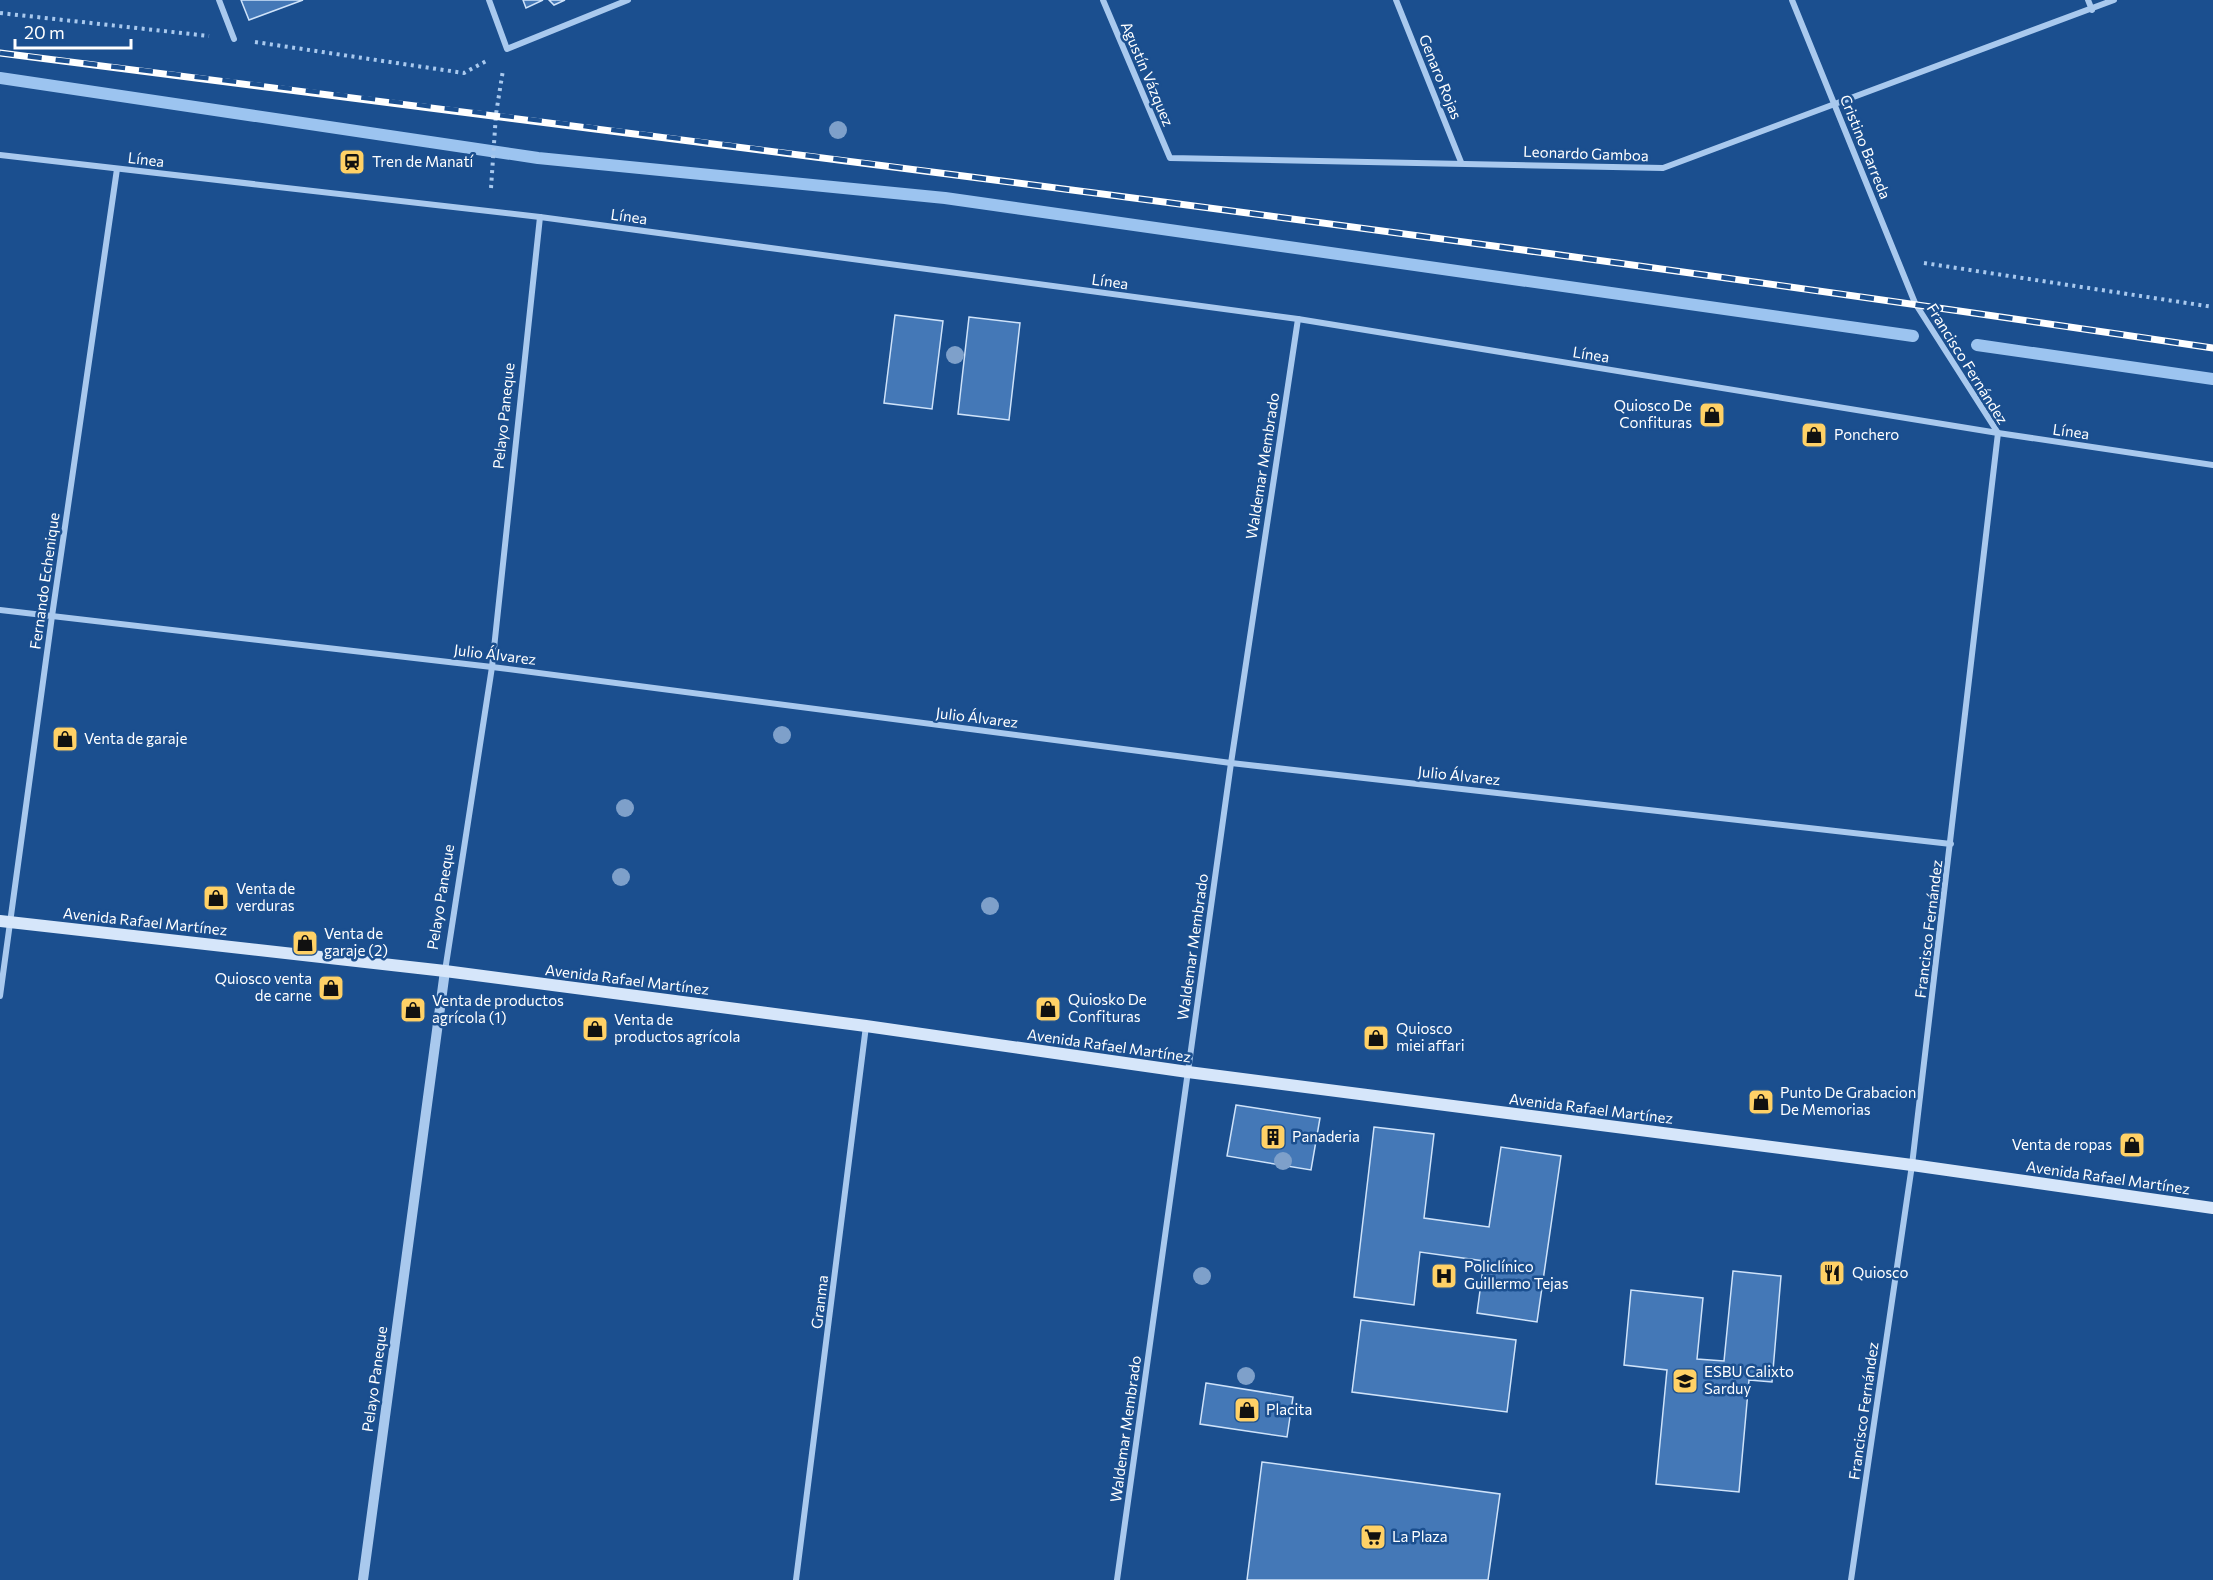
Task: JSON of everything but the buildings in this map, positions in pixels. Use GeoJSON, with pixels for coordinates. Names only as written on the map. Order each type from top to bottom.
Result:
{"type":"FeatureCollection","features":[{"type":"Feature","properties":{"kind":"main road","name":"Avenida Rafael Martínez"},"geometry":{"type":"LineString","coordinates":[[6,921],[445,971],[866,1026],[1188,1072],[1912,1165],[2213,1208]]}},
{"type":"Feature","properties":{"kind":"street"},"geometry":{"type":"LineString","coordinates":[[219,0],[234,39]]}},
{"type":"Feature","properties":{"kind":"street"},"geometry":{"type":"LineString","coordinates":[[489,0],[507,49],[628,0]]}},
{"type":"Feature","properties":{"kind":"street","name":"Agustín Vázquez"},"geometry":{"type":"LineString","coordinates":[[1103,0],[1170,158]]}},
{"type":"Feature","properties":{"kind":"street","name":"Genaro Rojas"},"geometry":{"type":"LineString","coordinates":[[1396,0],[1461,162]]}},
{"type":"Feature","properties":{"kind":"street","name":"Cristino Barreda"},"geometry":{"type":"LineString","coordinates":[[1792,0],[1915,303]]}},
{"type":"Feature","properties":{"kind":"street"},"geometry":{"type":"LineString","coordinates":[[2088,0],[2092,10]]}},
{"type":"Feature","properties":{"kind":"street","name":"Leonardo Gamboa"},"geometry":{"type":"LineString","coordinates":[[1170,158],[1461,162],[1663,168],[2115,0]]}},
{"type":"Feature","properties":{"kind":"street","name":"Línea"},"geometry":{"type":"LineString","coordinates":[[0,155],[540,218],[1298,319],[1998,433],[2213,465]]}},
{"type":"Feature","properties":{"kind":"street","name":"Fernando Echenique"},"geometry":{"type":"LineString","coordinates":[[0,996],[6,921],[117,169]]}},
{"type":"Feature","properties":{"kind":"street","name":"Pelayo Paneque"},"geometry":{"type":"LineString","coordinates":[[363,1580],[445,971],[492,667],[540,218]]}},
{"type":"Feature","properties":{"kind":"street","name":"Francisco Fernández"},"geometry":{"type":"LineString","coordinates":[[1851,1580],[1912,1165],[1998,433],[1915,303]]}},
{"type":"Feature","properties":{"kind":"street","name":"Waldemar Membrado"},"geometry":{"type":"LineString","coordinates":[[1117,1580],[1230,763],[1298,319]]}},
{"type":"Feature","properties":{"kind":"street","name":"Julio Álvarez"},"geometry":{"type":"LineString","coordinates":[[0,610],[492,667],[1230,763],[1951,844]]}},
{"type":"Feature","properties":{"kind":"street","name":"Granma"},"geometry":{"type":"LineString","coordinates":[[796,1580],[866,1026]]}},
{"type":"Feature","properties":{"kind":"path"},"geometry":{"type":"LineString","coordinates":[[489,212],[496,114],[507,49]]}},
{"type":"Feature","properties":{"kind":"path"},"geometry":{"type":"LineString","coordinates":[[1897,259],[2213,307]]}},
{"type":"Feature","properties":{"kind":"waterway"},"geometry":{"type":"LineString","coordinates":[[0,78],[538,158],[945,198],[1913,336]]}},
{"type":"Feature","properties":{"kind":"waterway"},"geometry":{"type":"LineString","coordinates":[[1977,345],[2213,379]]}},
{"type":"Feature","properties":{"kind":"railway"},"geometry":{"type":"LineString","coordinates":[[0,53],[1288,218],[1751,281],[2213,348]]}},
{"type":"Feature","properties":{"kind":"place","name":"Tren de Manatí"},"geometry":{"type":"Point","coordinates":[352,162]}},
{"type":"Feature","properties":{"kind":"place","name":"Quiosco De Confituras"},"geometry":{"type":"Point","coordinates":[1712,415]}},
{"type":"Feature","properties":{"kind":"place","name":"Ponchero"},"geometry":{"type":"Point","coordinates":[1814,435]}},
{"type":"Feature","properties":{"kind":"place","name":"Venta de garaje"},"geometry":{"type":"Point","coordinates":[65,739]}},
{"type":"Feature","properties":{"kind":"place","name":"Venta de verduras"},"geometry":{"type":"Point","coordinates":[216,898]}},
{"type":"Feature","properties":{"kind":"place","name":"Venta de garaje (2)"},"geometry":{"type":"Point","coordinates":[305,943]}},
{"type":"Feature","properties":{"kind":"place","name":"Quiosco venta de carne"},"geometry":{"type":"Point","coordinates":[331,988]}},
{"type":"Feature","properties":{"kind":"place","name":"Quiosko De Confituras"},"geometry":{"type":"Point","coordinates":[1048,1009]}},
{"type":"Feature","properties":{"kind":"place","name":"Venta de productos agrícola (1)"},"geometry":{"type":"Point","coordinates":[413,1010]}},
{"type":"Feature","properties":{"kind":"place","name":"Venta de productos agrícola"},"geometry":{"type":"Point","coordinates":[595,1029]}},
{"type":"Feature","properties":{"kind":"place","name":"Quiosco miei affari"},"geometry":{"type":"Point","coordinates":[1376,1038]}},
{"type":"Feature","properties":{"kind":"place","name":"Punto De Grabacion De Memorias"},"geometry":{"type":"Point","coordinates":[1761,1102]}},
{"type":"Feature","properties":{"kind":"place","name":"Panaderia"},"geometry":{"type":"Point","coordinates":[1273,1137]}},
{"type":"Feature","properties":{"kind":"place","name":"Venta de ropas"},"geometry":{"type":"Point","coordinates":[2132,1145]}},
{"type":"Feature","properties":{"kind":"place","name":"Quiosco"},"geometry":{"type":"Point","coordinates":[1832,1273]}},
{"type":"Feature","properties":{"kind":"place","name":"Policlínico Guillermo Tejas"},"geometry":{"type":"Point","coordinates":[1444,1276]}},
{"type":"Feature","properties":{"kind":"place","name":"ESBU Calixto Sarduy"},"geometry":{"type":"Point","coordinates":[1685,1381]}},
{"type":"Feature","properties":{"kind":"place","name":"Placita"},"geometry":{"type":"Point","coordinates":[1247,1410]}},
{"type":"Feature","properties":{"kind":"place","name":"La Plaza"},"geometry":{"type":"Point","coordinates":[1373,1537]}}]}
